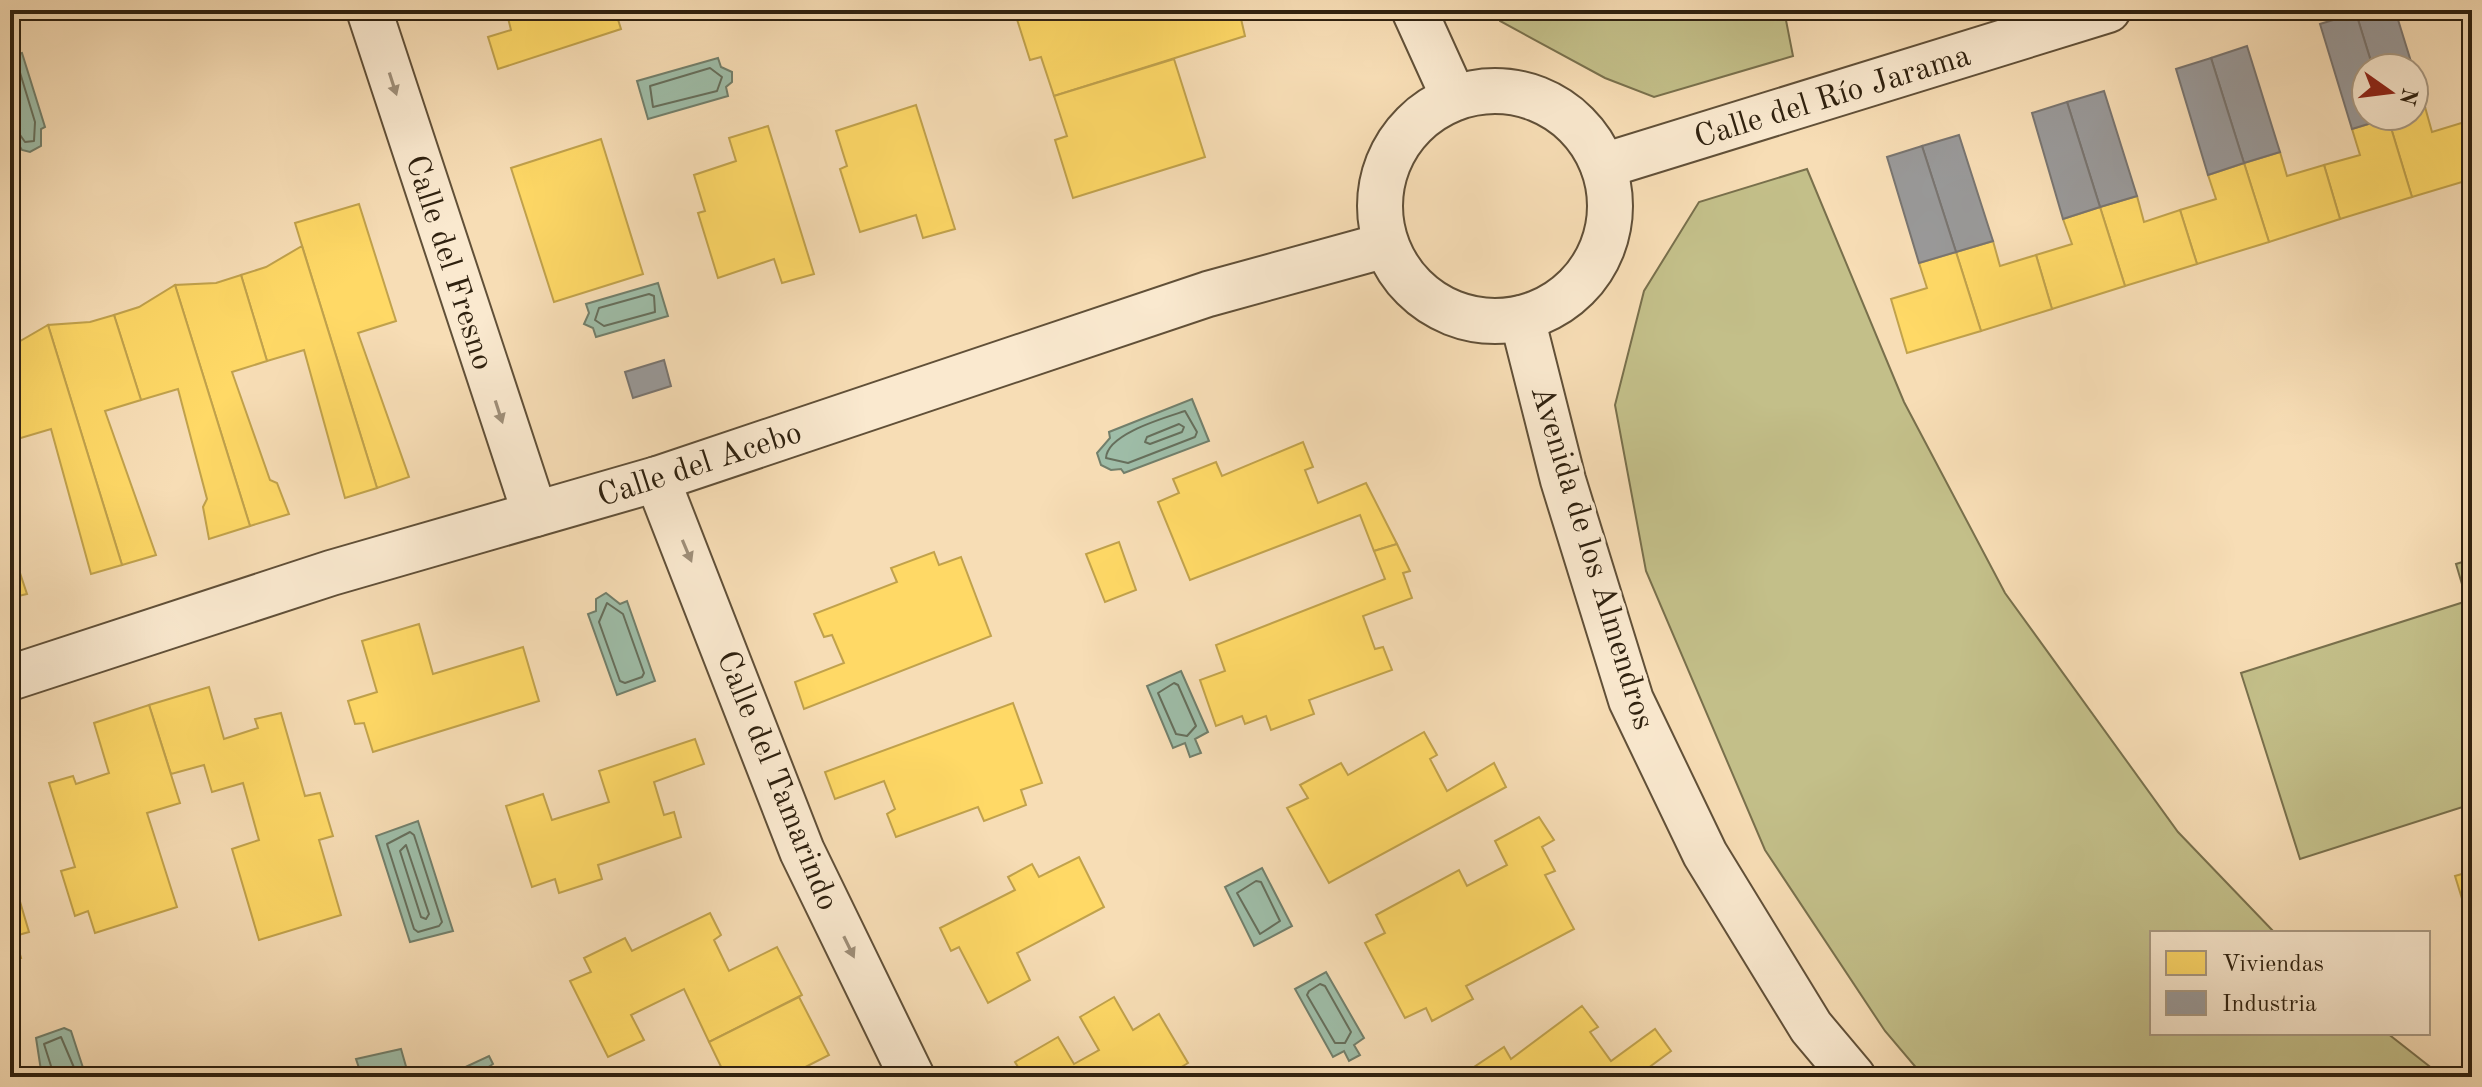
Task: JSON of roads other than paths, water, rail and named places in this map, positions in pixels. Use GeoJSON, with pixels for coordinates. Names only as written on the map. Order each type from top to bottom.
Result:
{"type":"FeatureCollection","features":[{"type":"Feature","properties":{"kind":"street","name":"Calle del Fresno"},"geometry":{"type":"LineString","coordinates":[[369,10],[535,514]]}},
{"type":"Feature","properties":{"kind":"street"},"geometry":{"type":"LineString","coordinates":[[1414,10],[1454,98]]}},
{"type":"Feature","properties":{"kind":"street","name":"Calle del Río Jarama"},"geometry":{"type":"LineString","coordinates":[[1603,166],[2108,10]]}},
{"type":"Feature","properties":{"kind":"street"},"geometry":{"type":"LineString","coordinates":[[1483,91],[1514,92],[1543,101],[1569,117],[1588,139],[1603,166],[1609,193],[1609,221],[1596,260],[1570,293],[1548,309],[1522,318],[1488,322],[1456,316],[1418,291],[1402,275],[1386,245],[1379,210],[1383,174],[1399,142],[1423,115],[1454,98],[1483,91]]}},
{"type":"Feature","properties":{"kind":"street","name":"Calle del Acebo"},"geometry":{"type":"LineString","coordinates":[[10,678],[331,573],[657,479],[1208,294],[1386,245]]}},
{"type":"Feature","properties":{"kind":"street","name":"Avenida de los Almendros"},"geometry":{"type":"LineString","coordinates":[[1522,318],[1563,480],[1631,700],[1705,854],[1811,1027],[1853,1077]]}},
{"type":"Feature","properties":{"kind":"street","name":"Calle del Tamarindo"},"geometry":{"type":"LineString","coordinates":[[657,479],[802,851],[912,1077]]}},
{"type":"Feature","properties":{"kind":"water"},"geometry":{"type":"Polygon","coordinates":[[[22,53],[45,127],[41,129],[41,146],[30,152],[22,150],[14,137],[10,138],[10,56],[22,53]]]}},
{"type":"Feature","properties":{"kind":"water"},"geometry":{"type":"Polygon","coordinates":[[[718,58],[721,67],[732,72],[732,82],[726,87],[728,96],[648,119],[637,81],[718,58]]]}},
{"type":"Feature","properties":{"kind":"water"},"geometry":{"type":"Polygon","coordinates":[[[658,283],[668,316],[596,337],[593,328],[584,324],[589,313],[586,304],[658,283]]]}},
{"type":"Feature","properties":{"kind":"water"},"geometry":{"type":"Polygon","coordinates":[[[1192,399],[1209,441],[1124,473],[1121,469],[1111,470],[1101,465],[1097,453],[1110,438],[1109,432],[1192,399]]]}},
{"type":"Feature","properties":{"kind":"water"},"geometry":{"type":"Polygon","coordinates":[[[606,593],[620,604],[627,601],[655,681],[617,695],[588,614],[596,611],[596,599],[606,593]]]}},
{"type":"Feature","properties":{"kind":"water"},"geometry":{"type":"Polygon","coordinates":[[[1181,671],[1208,732],[1195,739],[1201,753],[1190,757],[1185,743],[1173,748],[1147,686],[1181,671]]]}},
{"type":"Feature","properties":{"kind":"water"},"geometry":{"type":"Polygon","coordinates":[[[418,821],[453,931],[410,942],[376,836],[418,821]]]}},
{"type":"Feature","properties":{"kind":"water"},"geometry":{"type":"Polygon","coordinates":[[[1262,868],[1292,926],[1254,946],[1225,887],[1262,868]]]}},
{"type":"Feature","properties":{"kind":"water"},"geometry":{"type":"Polygon","coordinates":[[[1326,972],[1364,1038],[1354,1045],[1360,1055],[1349,1061],[1344,1051],[1333,1057],[1295,989],[1326,972]]]}},
{"type":"Feature","properties":{"kind":"water"},"geometry":{"type":"Polygon","coordinates":[[[64,1028],[71,1031],[86,1077],[42,1077],[36,1038],[64,1028]]]}},
{"type":"Feature","properties":{"kind":"water"},"geometry":{"type":"Polygon","coordinates":[[[401,1049],[409,1077],[362,1077],[356,1059],[401,1049]]]}},
{"type":"Feature","properties":{"kind":"water"},"geometry":{"type":"Polygon","coordinates":[[[489,1056],[493,1064],[481,1072],[482,1077],[444,1077],[489,1056]]]}}]}
